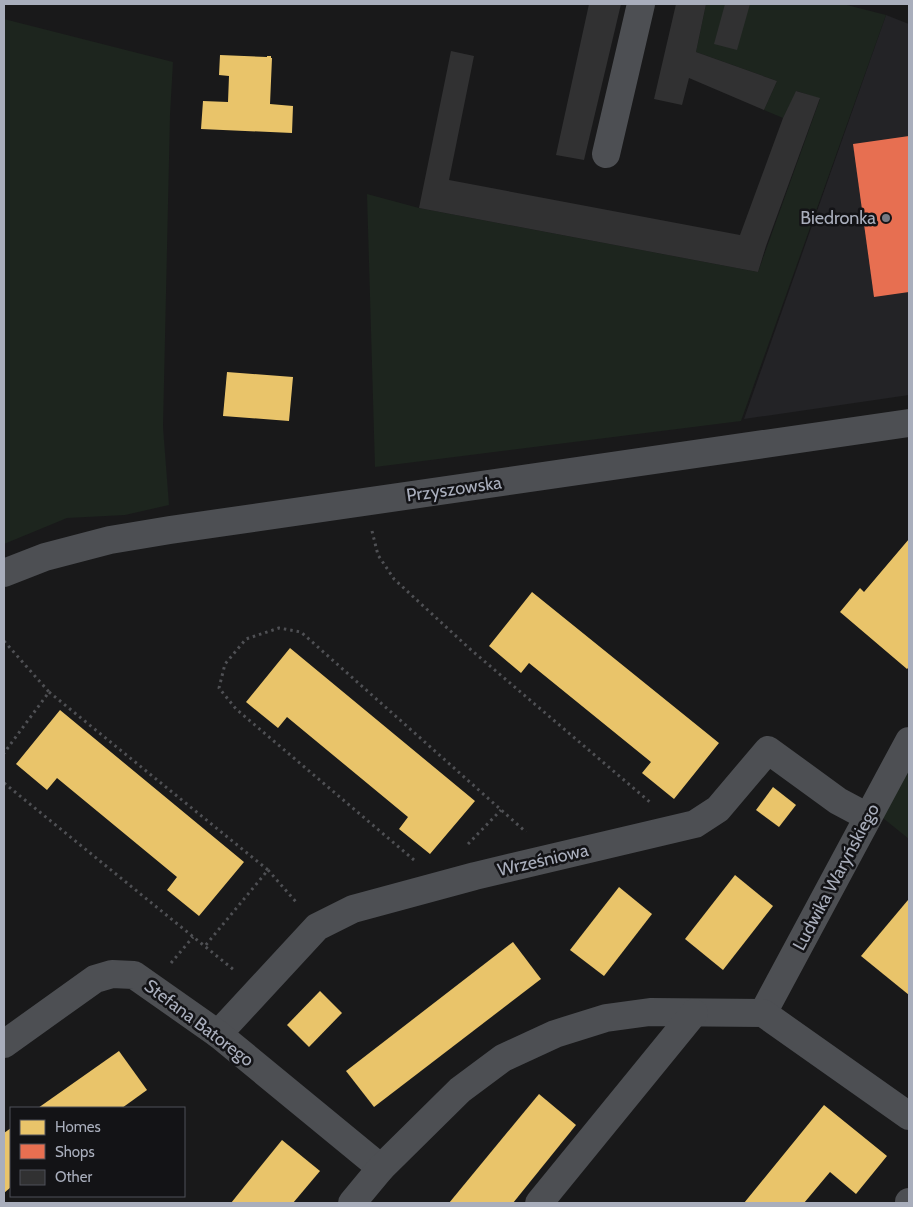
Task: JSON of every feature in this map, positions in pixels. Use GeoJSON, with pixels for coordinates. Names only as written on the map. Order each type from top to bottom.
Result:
{"type":"FeatureCollection","features":[{"type":"Feature","properties":{"kind":"street"},"geometry":{"type":"LineString","coordinates":[[606,154],[641,4]]}},
{"type":"Feature","properties":{"kind":"street","name":"Przyszowska"},"geometry":{"type":"LineString","coordinates":[[4,573],[45,557],[110,540],[170,530],[909,423]]}},
{"type":"Feature","properties":{"kind":"street","name":"Ludwika Waryńskiego"},"geometry":{"type":"LineString","coordinates":[[763,1013],[909,741]]}},
{"type":"Feature","properties":{"kind":"street","name":"Wrześniowa"},"geometry":{"type":"LineString","coordinates":[[218,1034],[317,927],[353,909],[695,824],[718,809],[768,750],[838,801],[868,817]]}},
{"type":"Feature","properties":{"kind":"street","name":"Stefana Batorego"},"geometry":{"type":"LineString","coordinates":[[4,1044],[95,979],[112,974],[134,975],[218,1034],[381,1168]]}},
{"type":"Feature","properties":{"kind":"street"},"geometry":{"type":"LineString","coordinates":[[352,1203],[381,1168],[460,1090],[503,1058],[555,1034],[606,1018],[650,1012],[763,1013],[909,1116]]}},
{"type":"Feature","properties":{"kind":"street"},"geometry":{"type":"LineString","coordinates":[[540,1203],[694,1013]]}},
{"type":"Feature","properties":{"kind":"path"},"geometry":{"type":"LineString","coordinates":[[372,530],[378,555],[394,579],[470,649],[680,827]]}},
{"type":"Feature","properties":{"kind":"path"},"geometry":{"type":"LineString","coordinates":[[444,885],[236,709],[219,688],[225,664],[246,639],[279,628],[301,632],[554,858]]}},
{"type":"Feature","properties":{"kind":"path"},"geometry":{"type":"LineString","coordinates":[[4,641],[49,692],[268,870],[317,927]]}},
{"type":"Feature","properties":{"kind":"path"},"geometry":{"type":"LineString","coordinates":[[4,753],[49,692]]}},
{"type":"Feature","properties":{"kind":"path"},"geometry":{"type":"LineString","coordinates":[[4,783],[258,990]]}},
{"type":"Feature","properties":{"kind":"path"},"geometry":{"type":"LineString","coordinates":[[205,946],[268,870]]}},
{"type":"Feature","properties":{"kind":"shaded area"},"geometry":{"type":"Polygon","coordinates":[[[706,4],[843,4],[886,15],[741,421],[375,467],[367,194],[419,208],[758,272],[820,99],[797,91],[783,118],[764,110],[777,81],[696,52],[706,4]]]}},
{"type":"Feature","properties":{"kind":"shaded area"},"geometry":{"type":"Polygon","coordinates":[[[886,15],[909,24],[909,395],[744,419],[886,15]]]}},
{"type":"Feature","properties":{"kind":"shaded area"},"geometry":{"type":"Polygon","coordinates":[[[4,19],[173,62],[170,115],[163,427],[169,505],[125,515],[67,518],[4,544],[4,19]]]}},
{"type":"Feature","properties":{"kind":"shaded area"},"geometry":{"type":"Polygon","coordinates":[[[909,766],[909,839],[878,814],[909,766]]]}},
{"type":"Feature","properties":{"kind":"building: Homes"},"geometry":{"type":"Polygon","coordinates":[[[220,55],[271,56],[270,104],[293,106],[292,133],[201,129],[203,101],[228,102],[229,76],[219,75],[220,55]]]}},
{"type":"Feature","properties":{"kind":"building: Homes"},"geometry":{"type":"Polygon","coordinates":[[[227,372],[293,377],[289,421],[223,416],[227,372]]]}},
{"type":"Feature","properties":{"kind":"building: Homes"},"geometry":{"type":"Polygon","coordinates":[[[909,539],[909,667],[907,669],[840,612],[860,588],[864,592],[909,539]]]}},
{"type":"Feature","properties":{"kind":"building: Homes"},"geometry":{"type":"Polygon","coordinates":[[[532,592],[719,743],[674,799],[642,773],[651,762],[529,663],[521,673],[489,646],[532,592]]]}},
{"type":"Feature","properties":{"kind":"building: Homes"},"geometry":{"type":"Polygon","coordinates":[[[290,648],[475,801],[430,854],[399,829],[408,817],[287,717],[278,728],[246,702],[290,648]]]}},
{"type":"Feature","properties":{"kind":"building: Homes"},"geometry":{"type":"Polygon","coordinates":[[[60,710],[244,862],[199,916],[167,890],[177,877],[57,778],[47,790],[16,764],[60,710]]]}},
{"type":"Feature","properties":{"kind":"building: Homes"},"geometry":{"type":"Polygon","coordinates":[[[773,787],[796,805],[779,827],[756,810],[773,787]]]}},
{"type":"Feature","properties":{"kind":"building: Homes"},"geometry":{"type":"Polygon","coordinates":[[[735,875],[773,906],[723,970],[685,939],[735,875]]]}},
{"type":"Feature","properties":{"kind":"building: Homes"},"geometry":{"type":"Polygon","coordinates":[[[619,887],[652,914],[604,976],[570,950],[619,887]]]}},
{"type":"Feature","properties":{"kind":"building: Homes"},"geometry":{"type":"Polygon","coordinates":[[[909,901],[909,995],[861,956],[909,901]]]}},
{"type":"Feature","properties":{"kind":"building: Homes"},"geometry":{"type":"Polygon","coordinates":[[[513,942],[541,979],[374,1107],[346,1071],[513,942]]]}},
{"type":"Feature","properties":{"kind":"building: Homes"},"geometry":{"type":"Polygon","coordinates":[[[320,991],[342,1013],[309,1047],[287,1025],[320,991]]]}},
{"type":"Feature","properties":{"kind":"building: Homes"},"geometry":{"type":"Polygon","coordinates":[[[119,1051],[147,1090],[123,1107],[39,1107],[119,1051]]]}},
{"type":"Feature","properties":{"kind":"building: Homes"},"geometry":{"type":"Polygon","coordinates":[[[539,1094],[576,1125],[513,1203],[449,1203],[539,1094]]]}},
{"type":"Feature","properties":{"kind":"building: Homes"},"geometry":{"type":"Polygon","coordinates":[[[824,1105],[887,1156],[856,1194],[830,1172],[804,1203],[744,1203],[824,1105]]]}},
{"type":"Feature","properties":{"kind":"building: Homes"},"geometry":{"type":"Polygon","coordinates":[[[10,1129],[10,1188],[4,1193],[4,1133],[10,1129]]]}},
{"type":"Feature","properties":{"kind":"building: Homes"},"geometry":{"type":"Polygon","coordinates":[[[282,1140],[320,1171],[293,1203],[231,1203],[282,1140]]]}},
{"type":"Feature","properties":{"kind":"building: Shops","name":"Biedronka"},"geometry":{"type":"Polygon","coordinates":[[[909,136],[909,292],[874,297],[853,144],[909,136]]]}},
{"type":"Feature","properties":{"kind":"building: Other"},"geometry":{"type":"Polygon","coordinates":[[[589,4],[621,4],[584,160],[556,155],[589,4]]]}},
{"type":"Feature","properties":{"kind":"building: Other"},"geometry":{"type":"Polygon","coordinates":[[[676,4],[706,4],[696,52],[777,81],[764,110],[689,78],[682,105],[654,99],[676,4]]]}},
{"type":"Feature","properties":{"kind":"building: Other"},"geometry":{"type":"Polygon","coordinates":[[[725,4],[750,4],[737,50],[714,44],[725,4]]]}},
{"type":"Feature","properties":{"kind":"building: Other"},"geometry":{"type":"Polygon","coordinates":[[[451,51],[474,56],[449,180],[740,235],[783,118],[796,91],[820,98],[758,272],[419,208],[451,51]]]}},
{"type":"Feature","properties":{"kind":"place","name":"Biedronka"},"geometry":{"type":"Point","coordinates":[886,218]}}]}
